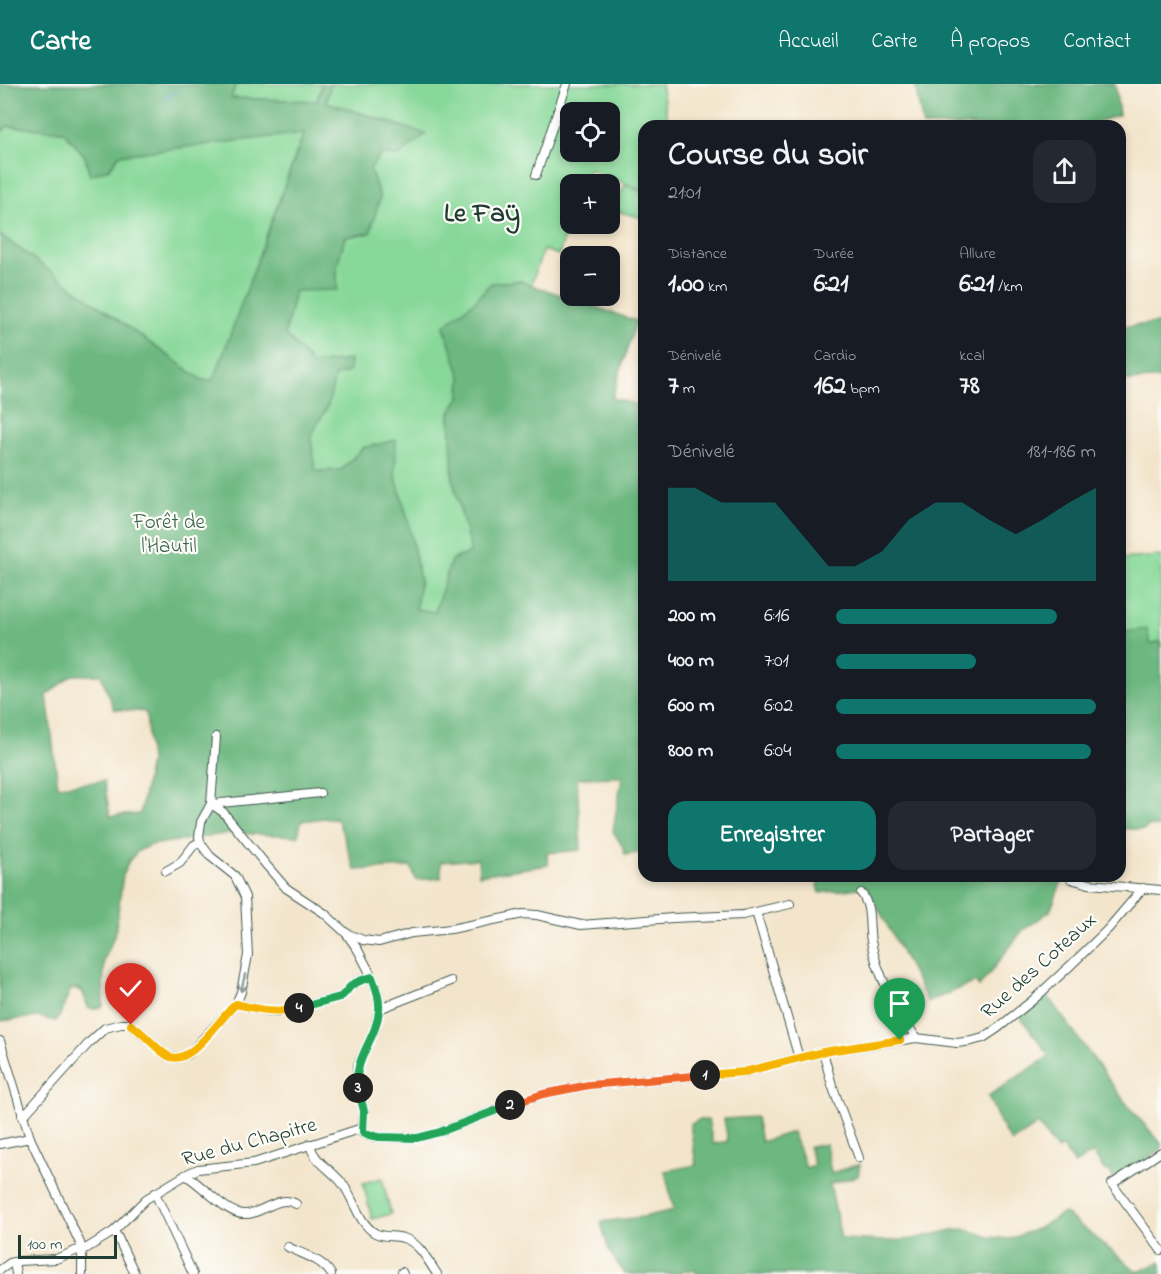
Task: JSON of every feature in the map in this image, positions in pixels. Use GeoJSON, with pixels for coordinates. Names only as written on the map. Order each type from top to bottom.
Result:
{"type":"FeatureCollection","features":[{"type":"Feature","properties":{"kind":"street"},"geometry":{"type":"LineString","coordinates":[[536,175],[567,84]]}},
{"type":"Feature","properties":{"kind":"street"},"geometry":{"type":"LineString","coordinates":[[22,1115],[105,1028],[117,1024],[134,1026],[167,1056],[177,1058],[189,1054],[236,1004],[241,992],[248,955],[243,890],[235,876],[210,856],[199,837],[201,822],[211,804],[216,737]]}},
{"type":"Feature","properties":{"kind":"street"},"geometry":{"type":"LineString","coordinates":[[211,804],[320,793]]}},
{"type":"Feature","properties":{"kind":"street"},"geometry":{"type":"LineString","coordinates":[[211,804],[223,812],[286,888],[324,913],[346,933],[372,977],[380,1009],[375,1029],[357,1072],[364,1111],[363,1132]]}},
{"type":"Feature","properties":{"kind":"street"},"geometry":{"type":"LineString","coordinates":[[166,871],[180,863],[194,845],[200,842]]}},
{"type":"Feature","properties":{"kind":"street"},"geometry":{"type":"LineString","coordinates":[[1082,882],[1161,890]]}},
{"type":"Feature","properties":{"kind":"street","name":"Rue des Coteaux"},"geometry":{"type":"LineString","coordinates":[[363,1132],[379,1137],[417,1138],[440,1132],[543,1094],[589,1085],[744,1072],[823,1052],[916,1038],[957,1043],[983,1038],[1033,1000],[1072,964],[1108,929],[1143,888]]}},
{"type":"Feature","properties":{"kind":"street"},"geometry":{"type":"LineString","coordinates":[[861,892],[866,898],[874,956],[894,1003],[916,1038]]}},
{"type":"Feature","properties":{"kind":"street"},"geometry":{"type":"LineString","coordinates":[[346,933],[363,940],[379,942],[412,933],[451,929],[523,914],[582,925],[743,915],[790,904]]}},
{"type":"Feature","properties":{"kind":"street"},"geometry":{"type":"LineString","coordinates":[[756,912],[799,1058]]}},
{"type":"Feature","properties":{"kind":"street"},"geometry":{"type":"LineString","coordinates":[[236,1004],[269,1011],[294,1010],[340,997],[352,985],[372,977]]}},
{"type":"Feature","properties":{"kind":"street"},"geometry":{"type":"LineString","coordinates":[[380,1009],[451,981]]}},
{"type":"Feature","properties":{"kind":"street"},"geometry":{"type":"LineString","coordinates":[[0,1041],[30,1138],[82,1249],[82,1274]]}},
{"type":"Feature","properties":{"kind":"street"},"geometry":{"type":"LineString","coordinates":[[823,1052],[832,1085],[859,1158]]}},
{"type":"Feature","properties":{"kind":"street","name":"Rue du Chapitre"},"geometry":{"type":"LineString","coordinates":[[14,1262],[56,1259],[87,1248],[113,1232],[137,1207],[155,1193],[198,1169],[254,1163],[358,1129],[363,1132]]}},
{"type":"Feature","properties":{"kind":"street"},"geometry":{"type":"LineString","coordinates":[[0,1144],[30,1138]]}},
{"type":"Feature","properties":{"kind":"street"},"geometry":{"type":"LineString","coordinates":[[310,1144],[317,1158],[342,1183],[364,1222],[375,1233],[400,1237],[416,1245],[437,1274]]}},
{"type":"Feature","properties":{"kind":"street"},"geometry":{"type":"LineString","coordinates":[[1161,1152],[1112,1184],[1161,1250]]}},
{"type":"Feature","properties":{"kind":"street"},"geometry":{"type":"LineString","coordinates":[[185,1175],[196,1181],[227,1208],[239,1214],[248,1214],[281,1202],[296,1204]]}},
{"type":"Feature","properties":{"kind":"street"},"geometry":{"type":"LineString","coordinates":[[155,1193],[193,1274]]}},
{"type":"Feature","properties":{"kind":"street"},"geometry":{"type":"LineString","coordinates":[[113,1232],[135,1274]]}},
{"type":"Feature","properties":{"kind":"street"},"geometry":{"type":"LineString","coordinates":[[288,1248],[318,1261],[331,1274]]}},
{"type":"Feature","properties":{"kind":"street"},"geometry":{"type":"LineString","coordinates":[[0,1270],[14,1262],[16,1274]]}},
{"type":"Feature","properties":{"kind":"green space","name":"Forêt de l'Hautil"},"geometry":{"type":"Polygon","coordinates":[[[0,84],[236,84],[231,98],[317,101],[322,84],[331,84],[326,102],[426,134],[399,156],[380,155],[370,169],[380,197],[370,233],[345,237],[337,266],[337,290],[295,291],[285,334],[312,364],[350,360],[349,372],[335,376],[328,405],[311,436],[315,471],[341,470],[363,448],[396,440],[395,474],[408,520],[420,581],[416,609],[435,612],[451,560],[471,552],[453,480],[450,413],[460,397],[461,377],[444,326],[476,300],[491,283],[520,281],[560,295],[560,306],[592,306],[636,321],[612,398],[638,405],[638,853],[625,855],[613,831],[622,777],[577,778],[581,850],[547,853],[548,865],[479,875],[478,859],[441,862],[441,878],[416,880],[411,867],[355,870],[338,820],[325,818],[301,821],[298,836],[231,833],[150,845],[138,851],[129,861],[123,875],[115,934],[104,960],[103,1007],[88,1008],[81,991],[71,989],[55,1021],[38,1017],[0,1021],[0,235],[202,380],[211,381],[216,374],[304,133],[119,155],[110,168],[90,175],[85,156],[63,131],[8,126],[0,133],[0,84]],[[72,675],[47,695],[58,786],[104,781],[110,816],[140,814],[150,762],[146,712],[114,709],[101,675],[72,675]]]}},
{"type":"Feature","properties":{"kind":"green space"},"geometry":{"type":"Polygon","coordinates":[[[236,84],[322,84],[317,101],[230,98],[236,84]]]}},
{"type":"Feature","properties":{"kind":"green space"},"geometry":{"type":"Polygon","coordinates":[[[331,84],[661,84],[668,120],[638,120],[638,188],[620,181],[620,174],[601,174],[588,169],[586,174],[560,174],[560,234],[565,234],[559,255],[543,250],[531,285],[519,281],[491,283],[476,300],[444,326],[461,377],[460,397],[450,413],[453,480],[471,552],[443,591],[435,612],[415,609],[420,581],[408,520],[395,474],[396,441],[363,448],[341,470],[315,471],[311,436],[328,405],[335,376],[350,360],[312,364],[285,334],[295,290],[337,290],[337,266],[345,237],[370,233],[380,197],[369,169],[380,155],[425,134],[326,102],[331,84]]]}},
{"type":"Feature","properties":{"kind":"green space"},"geometry":{"type":"Polygon","coordinates":[[[915,84],[1115,84],[1119,115],[1103,120],[922,120],[915,84]]]}},
{"type":"Feature","properties":{"kind":"green space"},"geometry":{"type":"Polygon","coordinates":[[[7,126],[63,131],[85,156],[90,175],[110,168],[119,155],[304,132],[216,374],[211,381],[202,380],[0,235],[0,133],[7,126]]]}},
{"type":"Feature","properties":{"kind":"green space"},"geometry":{"type":"Polygon","coordinates":[[[625,185],[638,190],[638,217],[620,212],[620,195],[625,185]]]}},
{"type":"Feature","properties":{"kind":"green space"},"geometry":{"type":"Polygon","coordinates":[[[1161,323],[1161,378],[1126,381],[1126,326],[1161,323]]]}},
{"type":"Feature","properties":{"kind":"green space"},"geometry":{"type":"Polygon","coordinates":[[[1161,556],[1161,642],[1150,643],[1126,635],[1126,558],[1161,556]]]}},
{"type":"Feature","properties":{"kind":"green space"},"geometry":{"type":"Polygon","coordinates":[[[1147,629],[1150,643],[1161,642],[1161,827],[1149,826],[1144,830],[1126,829],[1126,632],[1147,629]]]}},
{"type":"Feature","properties":{"kind":"green space"},"geometry":{"type":"Polygon","coordinates":[[[817,882],[1062,882],[1050,911],[1022,931],[979,987],[975,982],[928,1002],[867,887],[820,893],[817,882]]]}},
{"type":"Feature","properties":{"kind":"green space"},"geometry":{"type":"Polygon","coordinates":[[[1045,993],[1128,1106],[1161,1143],[1161,1149],[1115,1181],[1109,1170],[1105,1171],[1093,1153],[1074,1164],[1063,1147],[1057,1150],[1038,1124],[1012,1142],[1004,1131],[988,1096],[1049,1055],[1019,1015],[1045,993]]]}},
{"type":"Feature","properties":{"kind":"green space"},"geometry":{"type":"Polygon","coordinates":[[[756,1117],[761,1142],[792,1132],[806,1168],[814,1165],[809,1147],[826,1144],[831,1173],[860,1164],[858,1176],[830,1184],[841,1239],[884,1241],[913,1239],[965,1229],[989,1237],[1010,1239],[1039,1228],[1064,1213],[1138,1272],[1161,1262],[1161,1274],[697,1274],[696,1271],[682,1270],[682,1274],[623,1274],[625,1273],[609,1249],[601,1222],[643,1217],[674,1210],[665,1171],[696,1165],[690,1124],[699,1120],[708,1120],[713,1144],[728,1141],[724,1119],[756,1117]]]}},
{"type":"Feature","properties":{"kind":"green space"},"geometry":{"type":"Polygon","coordinates":[[[382,1178],[391,1214],[372,1219],[363,1183],[382,1178]]]}},
{"type":"Feature","properties":{"kind":"waterway"},"geometry":{"type":"LineString","coordinates":[[173,93],[176,90]]}},
{"type":"Feature","properties":{"kind":"waterway"},"geometry":{"type":"LineString","coordinates":[[164,100],[171,94]]}},
{"type":"Feature","properties":{"kind":"district","name":"Le Faÿ"},"geometry":{"type":"Point","coordinates":[482,212]}},
{"type":"Feature","properties":{"kind":"route"},"geometry":{"type":"LineString","coordinates":[[131,1025],[167,1056],[177,1058],[189,1054],[236,1004],[269,1011],[294,1010],[340,997],[352,985],[372,977],[380,1009],[375,1029],[357,1072],[364,1111],[363,1132],[379,1137],[417,1138],[440,1132],[543,1094],[589,1085],[744,1072],[823,1052],[900,1040]]}}]}
